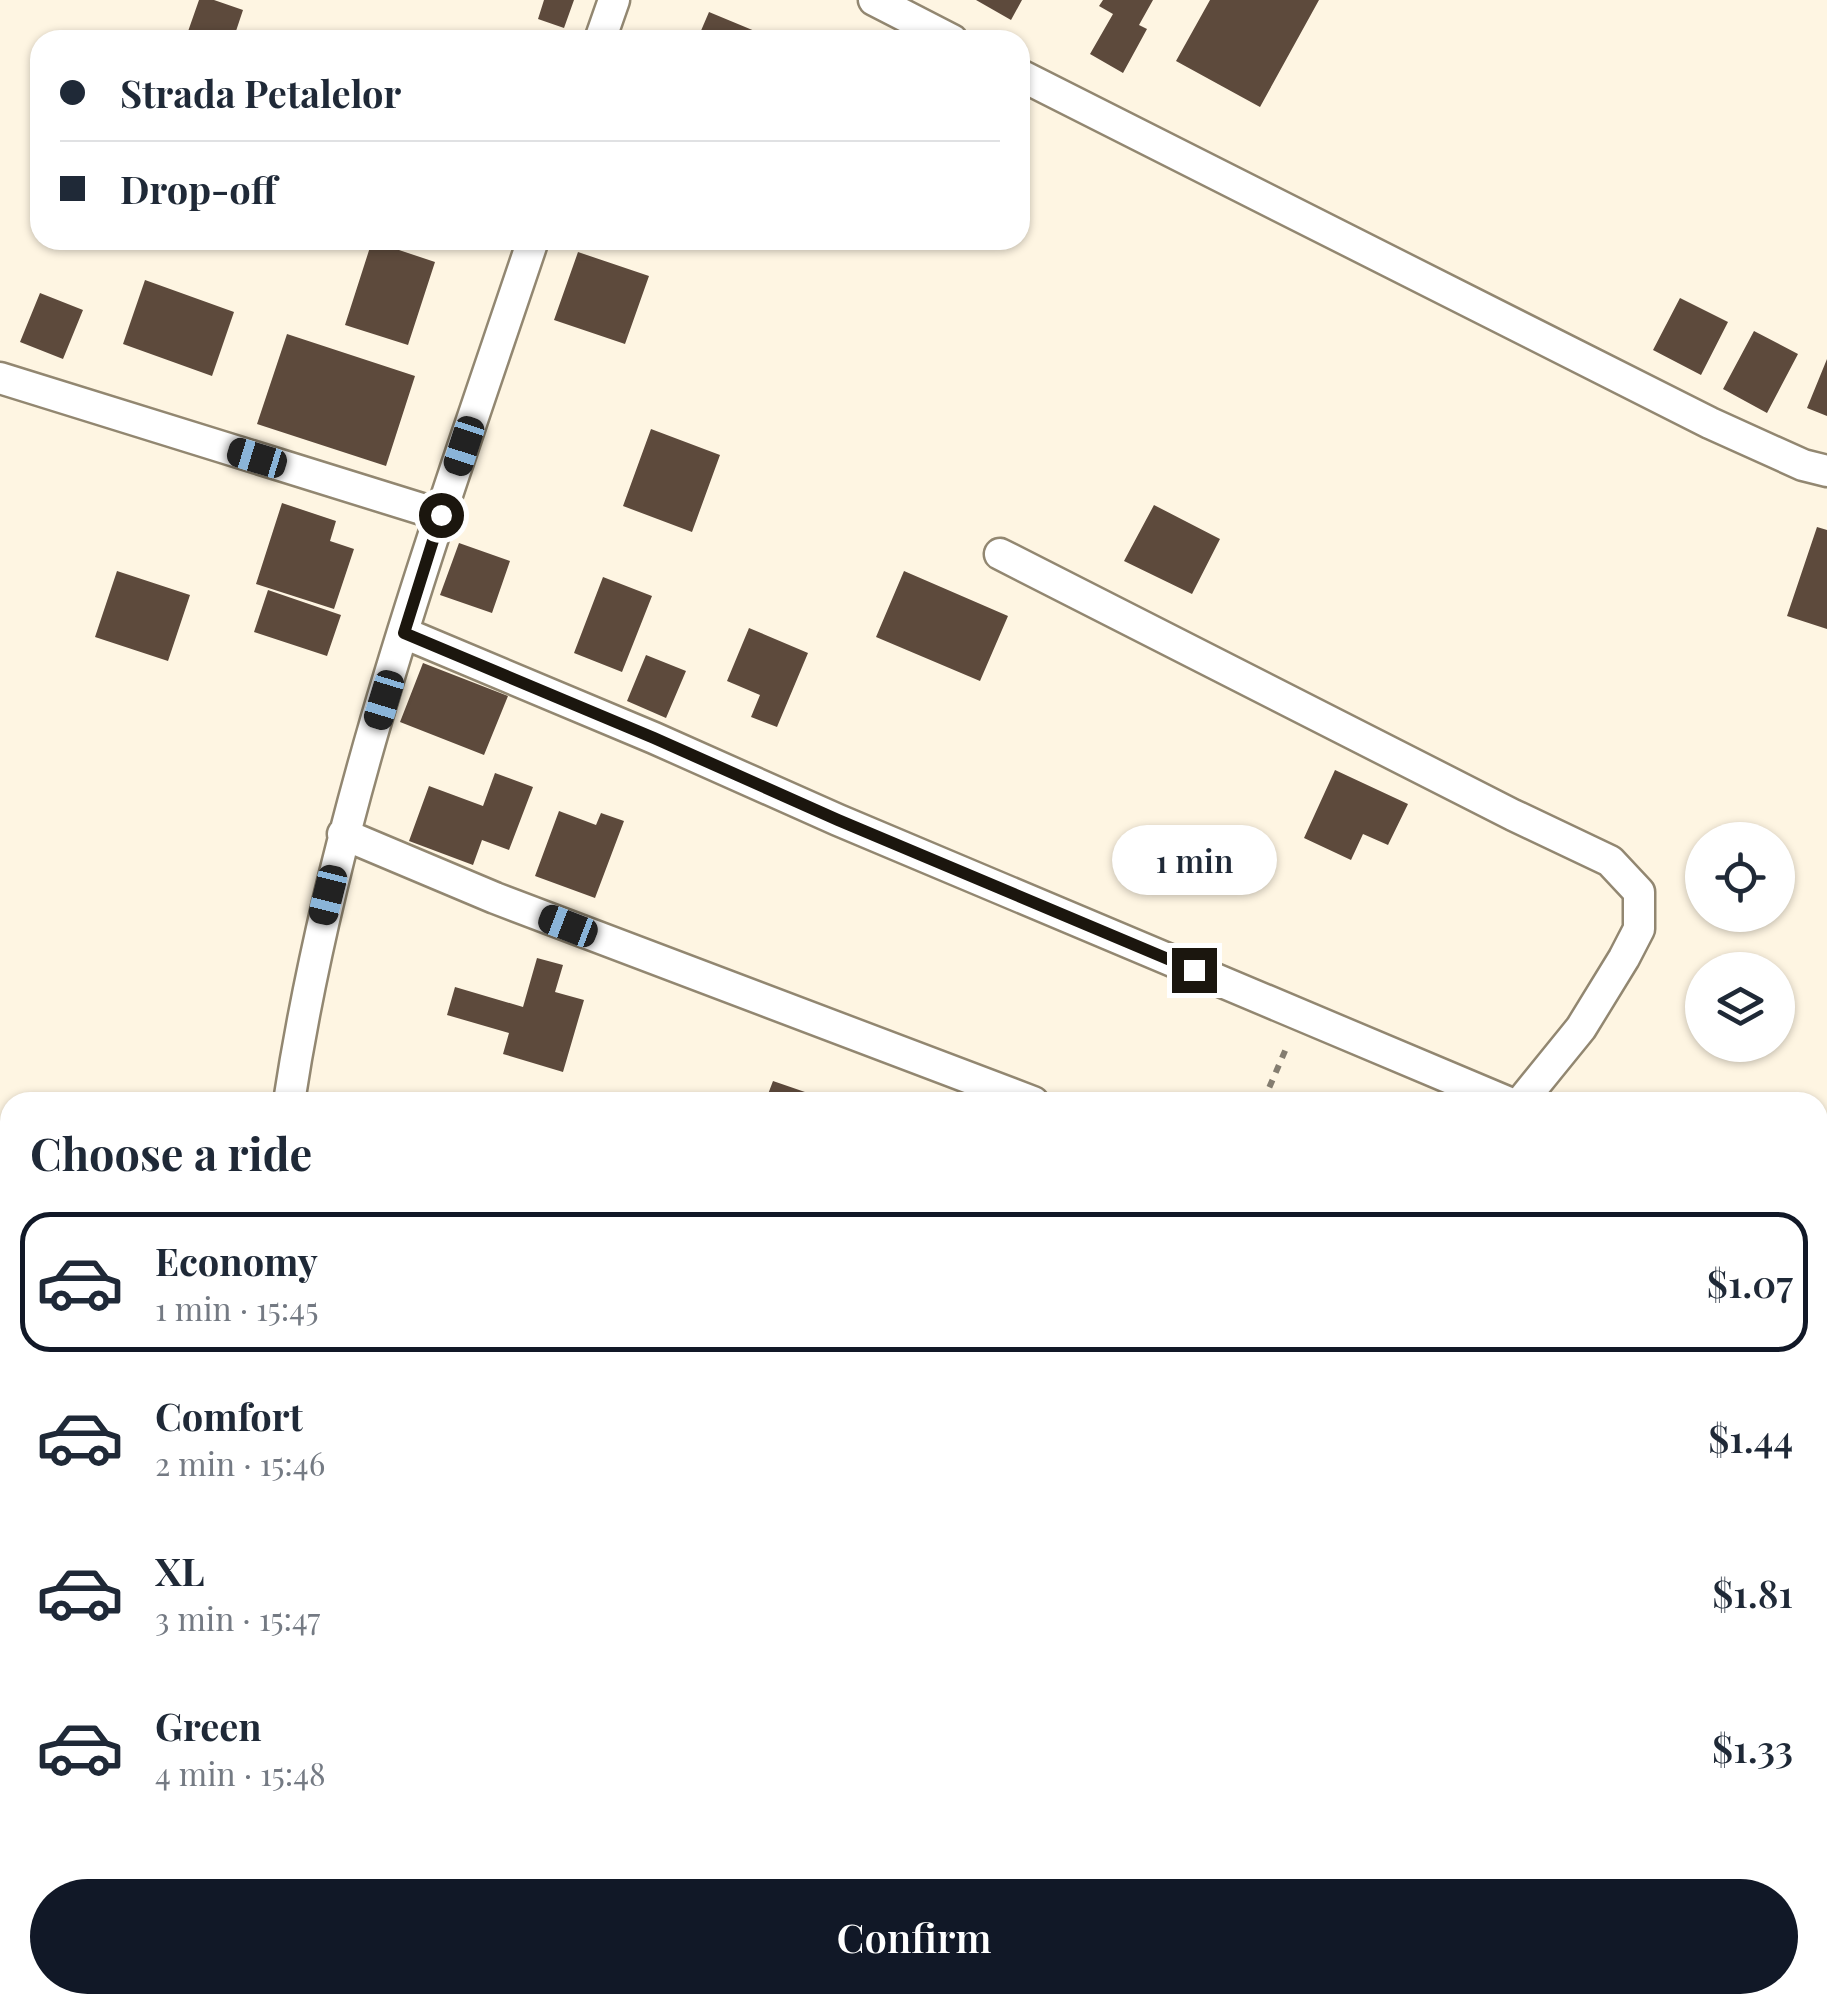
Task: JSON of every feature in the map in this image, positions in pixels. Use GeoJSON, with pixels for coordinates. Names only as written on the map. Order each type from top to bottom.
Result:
{"type":"FeatureCollection","features":[{"type":"Feature","properties":{"kind":"street"},"geometry":{"type":"LineString","coordinates":[[604,30],[614,0]]}},
{"type":"Feature","properties":{"kind":"street"},"geometry":{"type":"LineString","coordinates":[[874,0],[932,30]]}},
{"type":"Feature","properties":{"kind":"street"},"geometry":{"type":"LineString","coordinates":[[1030,80],[1710,423],[1804,465],[1827,471]]}},
{"type":"Feature","properties":{"kind":"street"},"geometry":{"type":"LineString","coordinates":[[290,1092],[301,1022],[343,834],[441,515],[530,250]]}},
{"type":"Feature","properties":{"kind":"street"},"geometry":{"type":"LineString","coordinates":[[0,378],[441,515]]}},
{"type":"Feature","properties":{"kind":"street"},"geometry":{"type":"LineString","coordinates":[[1000,554],[1610,861],[1639,892],[1639,928],[1581,1028],[1529,1092]]}},
{"type":"Feature","properties":{"kind":"street"},"geometry":{"type":"LineString","coordinates":[[404,633],[1484,1092]]}},
{"type":"Feature","properties":{"kind":"street"},"geometry":{"type":"LineString","coordinates":[[343,834],[495,898],[1007,1092]]}},
{"type":"Feature","properties":{"kind":"path"},"geometry":{"type":"LineString","coordinates":[[1267,1092],[1301,1014]]}},
{"type":"Feature","properties":{"kind":"building"},"geometry":{"type":"Polygon","coordinates":[[[199,0],[214,0],[243,10],[236,30],[188,30],[199,0]]]}},
{"type":"Feature","properties":{"kind":"building"},"geometry":{"type":"Polygon","coordinates":[[[544,0],[574,0],[564,28],[538,19],[544,0]]]}},
{"type":"Feature","properties":{"kind":"building"},"geometry":{"type":"Polygon","coordinates":[[[976,0],[1022,0],[1011,20],[976,0]]]}},
{"type":"Feature","properties":{"kind":"building"},"geometry":{"type":"Polygon","coordinates":[[[1103,0],[1153,0],[1139,25],[1147,29],[1123,73],[1090,54],[1113,14],[1099,6],[1103,0]]]}},
{"type":"Feature","properties":{"kind":"building"},"geometry":{"type":"Polygon","coordinates":[[[1210,0],[1319,0],[1260,107],[1176,61],[1210,0]]]}},
{"type":"Feature","properties":{"kind":"building"},"geometry":{"type":"Polygon","coordinates":[[[709,12],[752,30],[701,30],[709,12]]]}},
{"type":"Feature","properties":{"kind":"building"},"geometry":{"type":"Polygon","coordinates":[[[369,250],[399,250],[435,262],[408,345],[345,325],[369,250]]]}},
{"type":"Feature","properties":{"kind":"building"},"geometry":{"type":"Polygon","coordinates":[[[578,252],[649,276],[625,344],[554,320],[578,252]]]}},
{"type":"Feature","properties":{"kind":"building"},"geometry":{"type":"Polygon","coordinates":[[[145,280],[234,312],[212,376],[123,344],[145,280]]]}},
{"type":"Feature","properties":{"kind":"building"},"geometry":{"type":"Polygon","coordinates":[[[40,293],[83,310],[63,359],[20,342],[40,293]]]}},
{"type":"Feature","properties":{"kind":"building"},"geometry":{"type":"Polygon","coordinates":[[[1680,298],[1728,322],[1701,375],[1653,350],[1680,298]]]}},
{"type":"Feature","properties":{"kind":"building"},"geometry":{"type":"Polygon","coordinates":[[[1754,331],[1798,354],[1767,413],[1723,389],[1754,331]]]}},
{"type":"Feature","properties":{"kind":"building"},"geometry":{"type":"Polygon","coordinates":[[[287,334],[415,376],[386,466],[257,424],[287,334]]]}},
{"type":"Feature","properties":{"kind":"building"},"geometry":{"type":"Polygon","coordinates":[[[1827,359],[1827,416],[1807,408],[1827,359]]]}},
{"type":"Feature","properties":{"kind":"building"},"geometry":{"type":"Polygon","coordinates":[[[651,429],[720,455],[692,532],[623,506],[651,429]]]}},
{"type":"Feature","properties":{"kind":"building"},"geometry":{"type":"Polygon","coordinates":[[[282,503],[336,521],[330,541],[354,549],[334,609],[256,584],[282,503]]]}},
{"type":"Feature","properties":{"kind":"building"},"geometry":{"type":"Polygon","coordinates":[[[1154,505],[1220,539],[1192,594],[1124,561],[1154,505]]]}},
{"type":"Feature","properties":{"kind":"building"},"geometry":{"type":"Polygon","coordinates":[[[1817,527],[1827,530],[1827,629],[1787,616],[1817,527]]]}},
{"type":"Feature","properties":{"kind":"building"},"geometry":{"type":"Polygon","coordinates":[[[459,543],[510,561],[492,613],[440,595],[459,543]]]}},
{"type":"Feature","properties":{"kind":"building"},"geometry":{"type":"Polygon","coordinates":[[[117,571],[190,595],[168,661],[95,637],[117,571]]]}},
{"type":"Feature","properties":{"kind":"building"},"geometry":{"type":"Polygon","coordinates":[[[904,571],[1008,616],[980,681],[876,637],[904,571]]]}},
{"type":"Feature","properties":{"kind":"building"},"geometry":{"type":"Polygon","coordinates":[[[603,577],[652,596],[622,672],[574,653],[603,577]]]}},
{"type":"Feature","properties":{"kind":"building"},"geometry":{"type":"Polygon","coordinates":[[[268,590],[341,615],[327,656],[254,632],[268,590]]]}},
{"type":"Feature","properties":{"kind":"building"},"geometry":{"type":"Polygon","coordinates":[[[749,628],[808,653],[777,727],[751,717],[760,695],[727,681],[749,628]]]}},
{"type":"Feature","properties":{"kind":"building"},"geometry":{"type":"Polygon","coordinates":[[[646,655],[686,671],[666,718],[627,701],[646,655]]]}},
{"type":"Feature","properties":{"kind":"building"},"geometry":{"type":"Polygon","coordinates":[[[423,663],[508,696],[484,755],[400,722],[423,663]]]}},
{"type":"Feature","properties":{"kind":"building"},"geometry":{"type":"Polygon","coordinates":[[[1335,770],[1408,804],[1388,845],[1363,834],[1351,860],[1304,838],[1335,770]]]}},
{"type":"Feature","properties":{"kind":"building"},"geometry":{"type":"Polygon","coordinates":[[[495,773],[533,787],[509,850],[482,840],[473,865],[409,841],[429,786],[483,806],[495,773]]]}},
{"type":"Feature","properties":{"kind":"building"},"geometry":{"type":"Polygon","coordinates":[[[559,811],[596,825],[601,813],[624,821],[595,898],[535,876],[559,811]]]}},
{"type":"Feature","properties":{"kind":"building"},"geometry":{"type":"Polygon","coordinates":[[[537,958],[563,965],[555,992],[584,1000],[563,1072],[503,1054],[509,1033],[447,1015],[455,987],[523,1007],[537,958]]]}},
{"type":"Feature","properties":{"kind":"building"},"geometry":{"type":"Polygon","coordinates":[[[773,1081],[805,1092],[769,1092],[773,1081]]]}},
{"type":"Feature","properties":{"kind":"route"},"geometry":{"type":"LineString","coordinates":[[441,515],[404,633],[1194,970]]}}]}
